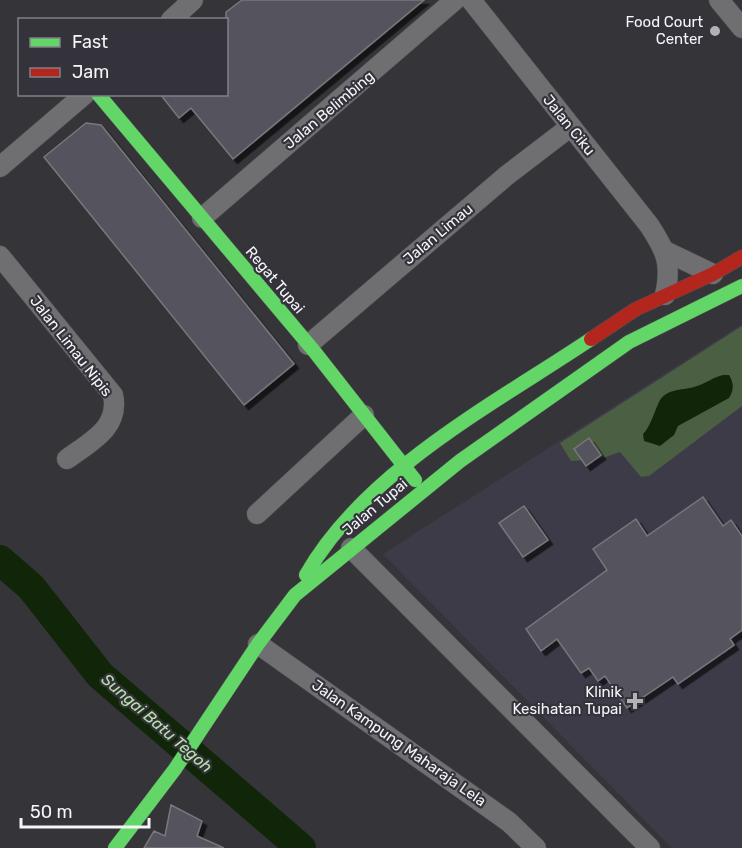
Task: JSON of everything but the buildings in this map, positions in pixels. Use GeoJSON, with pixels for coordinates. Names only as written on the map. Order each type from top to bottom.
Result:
{"type":"FeatureCollection","features":[{"type":"Feature","properties":{"kind":"main road","name":"Regat Tupai"},"geometry":{"type":"LineString","coordinates":[[100,96],[308,345],[423,489]]}},
{"type":"Feature","properties":{"kind":"main road"},"geometry":{"type":"LineString","coordinates":[[295,595],[319,552],[377,488],[403,464],[599,332],[665,295],[713,274],[742,257]]}},
{"type":"Feature","properties":{"kind":"main road","name":"Jalan Tupai"},"geometry":{"type":"LineString","coordinates":[[115,848],[168,778],[258,644],[295,595],[423,489],[629,342],[742,286]]}},
{"type":"Feature","properties":{"kind":"main road"},"geometry":{"type":"LineString","coordinates":[[368,419],[398,434]]}},
{"type":"Feature","properties":{"kind":"main road"},"geometry":{"type":"LineString","coordinates":[[368,419],[377,461],[377,488]]}},
{"type":"Feature","properties":{"kind":"main road"},"geometry":{"type":"LineString","coordinates":[[414,438],[440,439]]}},
{"type":"Feature","properties":{"kind":"street"},"geometry":{"type":"LineString","coordinates":[[173,18],[193,0]]}},
{"type":"Feature","properties":{"kind":"street","name":"Jalan Belimbing"},"geometry":{"type":"LineString","coordinates":[[202,218],[455,0]]}},
{"type":"Feature","properties":{"kind":"street","name":"Jalan Ciku"},"geometry":{"type":"LineString","coordinates":[[471,0],[649,225],[665,250]]}},
{"type":"Feature","properties":{"kind":"street"},"geometry":{"type":"LineString","coordinates":[[719,0],[742,28]]}},
{"type":"Feature","properties":{"kind":"street"},"geometry":{"type":"LineString","coordinates":[[0,167],[83,96]]}},
{"type":"Feature","properties":{"kind":"street","name":"Jalan Limau"},"geometry":{"type":"LineString","coordinates":[[308,345],[506,176],[570,127]]}},
{"type":"Feature","properties":{"kind":"street"},"geometry":{"type":"LineString","coordinates":[[665,250],[713,274]]}},
{"type":"Feature","properties":{"kind":"street"},"geometry":{"type":"LineString","coordinates":[[665,250],[668,283],[665,295]]}},
{"type":"Feature","properties":{"kind":"street","name":"Jalan Limau Nipis"},"geometry":{"type":"LineString","coordinates":[[0,256],[113,395],[116,407],[112,422],[67,459]]}},
{"type":"Feature","properties":{"kind":"street"},"geometry":{"type":"LineString","coordinates":[[256,514],[368,419]]}},
{"type":"Feature","properties":{"kind":"street"},"geometry":{"type":"LineString","coordinates":[[351,548],[650,848]]}},
{"type":"Feature","properties":{"kind":"street","name":"Jalan Kampung Maharaja Lela"},"geometry":{"type":"LineString","coordinates":[[258,644],[509,822],[536,848]]}},
{"type":"Feature","properties":{"kind":"shaded area","name":"Klinik Kesihatan Tupai"},"geometry":{"type":"Polygon","coordinates":[[[742,324],[742,848],[672,848],[383,554],[742,324]]]}},
{"type":"Feature","properties":{"kind":"shaded area"},"geometry":{"type":"Polygon","coordinates":[[[742,326],[742,406],[649,476],[641,477],[620,452],[600,459],[571,461],[560,443],[742,326]]]}},
{"type":"Feature","properties":{"kind":"shaded area"},"geometry":{"type":"Polygon","coordinates":[[[723,375],[729,375],[732,381],[733,389],[729,398],[678,426],[674,435],[660,446],[644,441],[643,434],[662,397],[723,375]]]}},
{"type":"Feature","properties":{"kind":"waterway","name":"Sungai Batu Tegoh"},"geometry":{"type":"LineString","coordinates":[[0,560],[31,587],[100,675],[301,848]]}},
{"type":"Feature","properties":{"kind":"traffic: fast"},"geometry":{"type":"LineString","coordinates":[[100,96],[314,351],[415,480]]}},
{"type":"Feature","properties":{"kind":"traffic: fast"},"geometry":{"type":"LineString","coordinates":[[115,848],[175,769],[258,644],[295,595],[460,461],[629,342],[742,286]]}},
{"type":"Feature","properties":{"kind":"traffic: fast"},"geometry":{"type":"LineString","coordinates":[[306,575],[331,538],[362,503],[397,472],[434,442],[591,339]]}},
{"type":"Feature","properties":{"kind":"traffic: jam"},"geometry":{"type":"LineString","coordinates":[[591,339],[636,309],[713,274],[742,257]]}},
{"type":"Feature","properties":{"kind":"place","name":"Food Court Center"},"geometry":{"type":"Point","coordinates":[715,31]}},
{"type":"Feature","properties":{"kind":"place","name":"Klinik Kesihatan Tupai"},"geometry":{"type":"Point","coordinates":[635,701]}}]}
